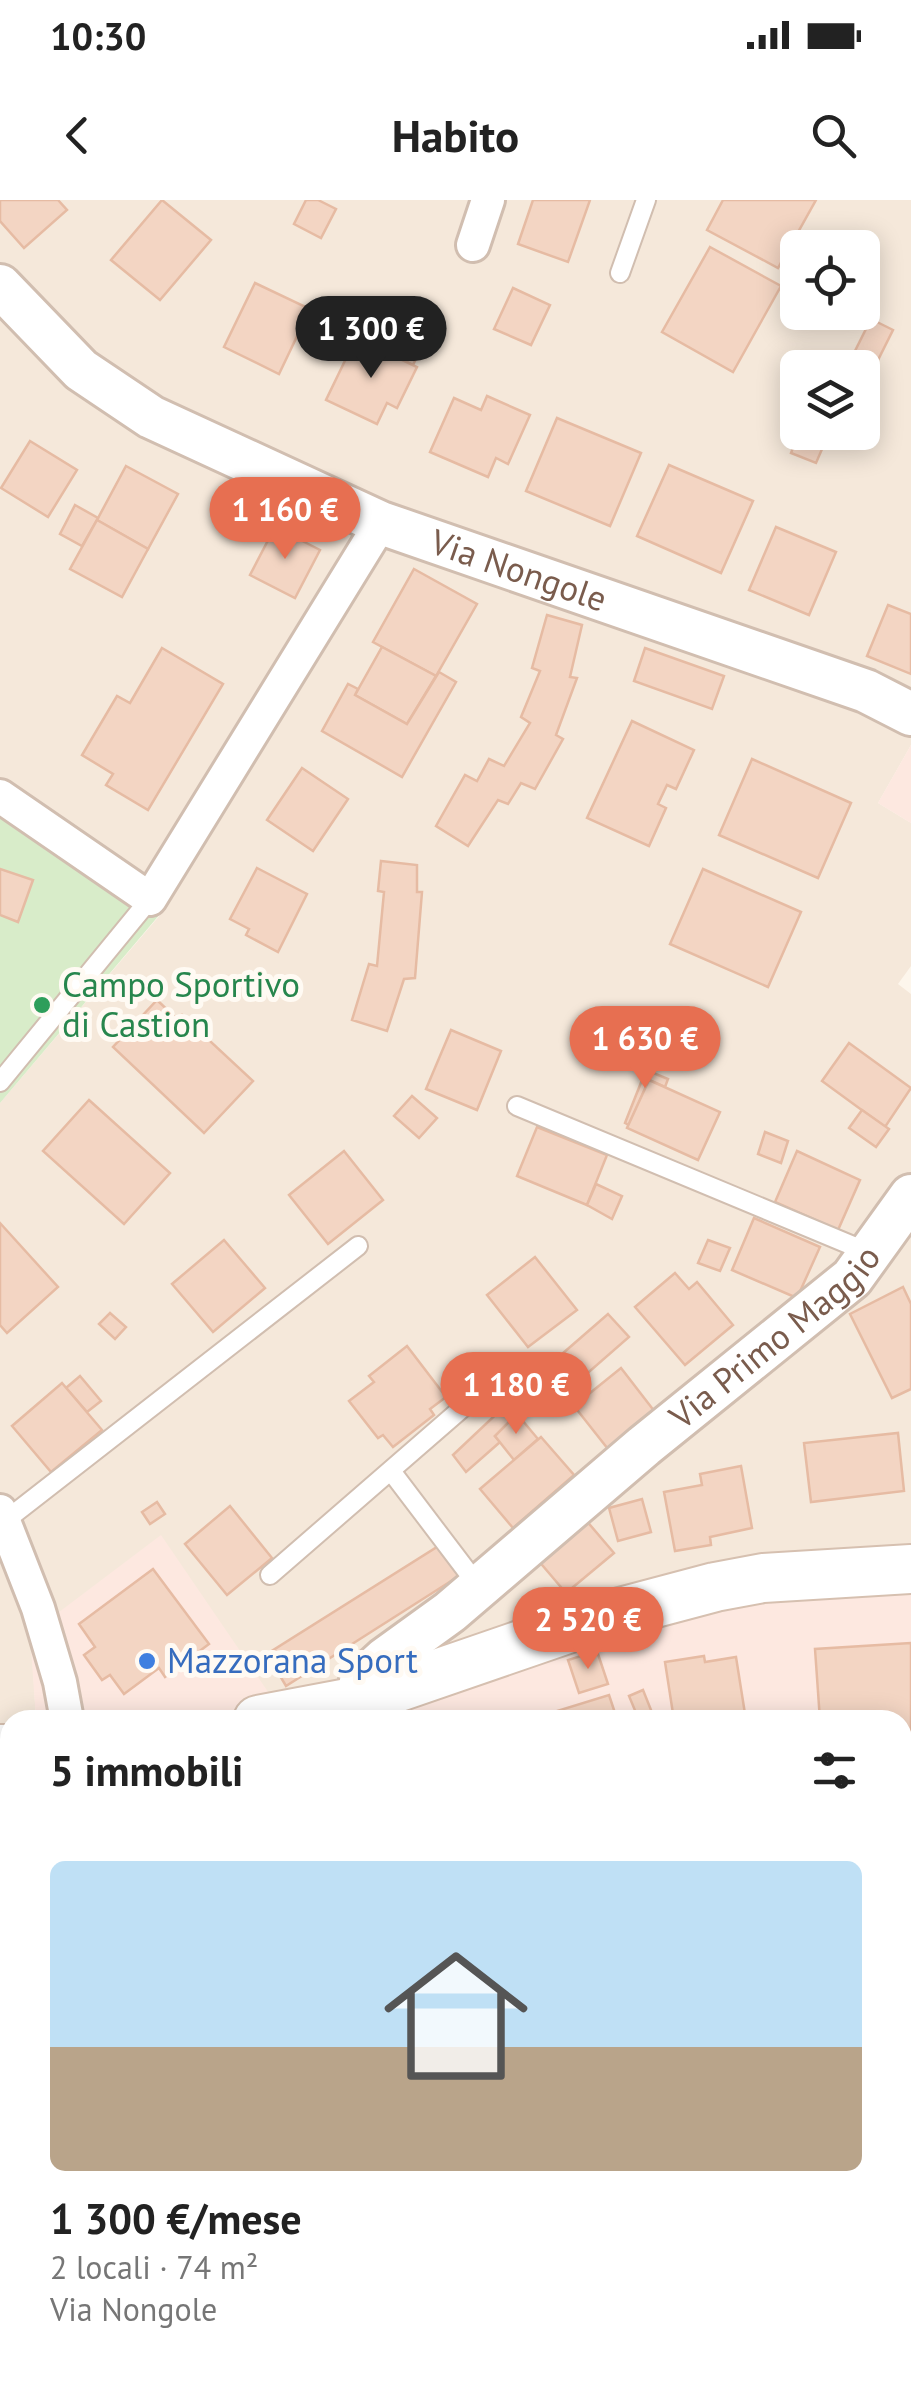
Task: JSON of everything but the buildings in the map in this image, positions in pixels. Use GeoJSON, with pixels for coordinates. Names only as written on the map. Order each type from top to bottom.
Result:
{"type":"FeatureCollection","features":[{"type":"Feature","properties":{"kind":"main road"},"geometry":{"type":"LineString","coordinates":[[360,1710],[472,1660],[659,1600],[763,1578],[911,1569]]}},
{"type":"Feature","properties":{"kind":"street"},"geometry":{"type":"LineString","coordinates":[[473,245],[488,200]]}},
{"type":"Feature","properties":{"kind":"street","name":"Via Nongole"},"geometry":{"type":"LineString","coordinates":[[0,286],[68,359],[115,396],[151,417],[381,523],[866,691],[911,714]]}},
{"type":"Feature","properties":{"kind":"street"},"geometry":{"type":"LineString","coordinates":[[0,796],[150,899],[381,523]]}},
{"type":"Feature","properties":{"kind":"street","name":"Via Primo Maggio"},"geometry":{"type":"LineString","coordinates":[[358,1710],[361,1682],[373,1670],[852,1278],[911,1196]]}},
{"type":"Feature","properties":{"kind":"street"},"geometry":{"type":"LineString","coordinates":[[3,1516],[49,1645],[65,1710]]}},
{"type":"Feature","properties":{"kind":"lane"},"geometry":{"type":"LineString","coordinates":[[620,273],[646,200]]}},
{"type":"Feature","properties":{"kind":"lane"},"geometry":{"type":"LineString","coordinates":[[0,1082],[150,899]]}},
{"type":"Feature","properties":{"kind":"lane"},"geometry":{"type":"LineString","coordinates":[[517,1106],[870,1253]]}},
{"type":"Feature","properties":{"kind":"lane"},"geometry":{"type":"LineString","coordinates":[[3,1516],[358,1246]]}},
{"type":"Feature","properties":{"kind":"lane"},"geometry":{"type":"LineString","coordinates":[[270,1574],[505,1371]]}},
{"type":"Feature","properties":{"kind":"lane"},"geometry":{"type":"LineString","coordinates":[[391,1471],[479,1587]]}},
{"type":"Feature","properties":{"kind":"shaded area"},"geometry":{"type":"Polygon","coordinates":[[[0,200],[911,200],[911,745],[878,803],[911,823],[911,966],[898,984],[911,994],[911,1581],[760,1589],[403,1710],[242,1710],[274,1702],[31,1634],[35,1710],[0,1710],[0,1103],[166,908],[0,790],[0,200]]]}},
{"type":"Feature","properties":{"kind":"shaded area"},"geometry":{"type":"Polygon","coordinates":[[[911,745],[911,823],[878,803],[911,745]]]}},
{"type":"Feature","properties":{"kind":"shaded area"},"geometry":{"type":"Polygon","coordinates":[[[161,1535],[275,1702],[243,1710],[35,1710],[30,1634],[161,1535]]]}},
{"type":"Feature","properties":{"kind":"shaded area"},"geometry":{"type":"Polygon","coordinates":[[[911,1581],[911,1710],[394,1710],[374,1686],[656,1611],[911,1581]]]}},
{"type":"Feature","properties":{"kind":"green space","name":"Campo Sportivo di Castion"},"geometry":{"type":"Polygon","coordinates":[[[0,790],[166,907],[0,1103],[0,790]]]}},
{"type":"Feature","properties":{"kind":"place","name":"Campo Sportivo di Castion"},"geometry":{"type":"Point","coordinates":[42,1005]}},
{"type":"Feature","properties":{"kind":"place","name":"Mazzorana Sport"},"geometry":{"type":"Point","coordinates":[147,1661]}}]}
